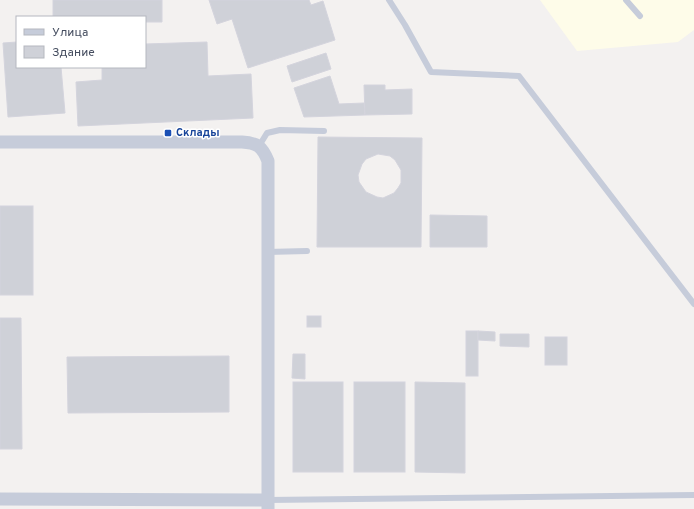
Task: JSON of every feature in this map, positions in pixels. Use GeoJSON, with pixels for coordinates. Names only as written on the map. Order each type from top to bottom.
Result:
{"type":"FeatureCollection","features":[{"type":"Feature","properties":{"kind":"street"},"geometry":{"type":"LineString","coordinates":[[0,142],[242,142],[259,146],[265,152],[268,161],[268,505],[0,499]]}},
{"type":"Feature","properties":{"kind":"lane"},"geometry":{"type":"LineString","coordinates":[[389,0],[431,72],[519,76],[694,304]]}},
{"type":"Feature","properties":{"kind":"lane"},"geometry":{"type":"LineString","coordinates":[[626,0],[640,16]]}},
{"type":"Feature","properties":{"kind":"lane"},"geometry":{"type":"LineString","coordinates":[[259,146],[268,133],[280,130],[324,131]]}},
{"type":"Feature","properties":{"kind":"lane"},"geometry":{"type":"LineString","coordinates":[[267,252],[307,251]]}},
{"type":"Feature","properties":{"kind":"lane"},"geometry":{"type":"LineString","coordinates":[[268,505],[694,495]]}},
{"type":"Feature","properties":{"kind":"shaded area"},"geometry":{"type":"Polygon","coordinates":[[[540,0],[694,0],[694,30],[678,42],[577,51],[540,0]]]}},
{"type":"Feature","properties":{"kind":"building"},"geometry":{"type":"Polygon","coordinates":[[[53,0],[162,0],[162,22],[146,22],[146,16],[53,16],[53,0]]]}},
{"type":"Feature","properties":{"kind":"building"},"geometry":{"type":"Polygon","coordinates":[[[209,0],[309,0],[311,5],[323,1],[335,40],[248,68],[232,19],[217,24],[209,0]]]}},
{"type":"Feature","properties":{"kind":"building"},"geometry":{"type":"Polygon","coordinates":[[[16,42],[16,68],[61,68],[65,113],[8,117],[3,43],[16,42]]]}},
{"type":"Feature","properties":{"kind":"building"},"geometry":{"type":"Polygon","coordinates":[[[207,42],[208,76],[251,74],[253,118],[78,126],[76,82],[102,80],[102,68],[146,68],[146,44],[207,42]]]}},
{"type":"Feature","properties":{"kind":"building"},"geometry":{"type":"Polygon","coordinates":[[[326,53],[331,69],[292,82],[287,66],[326,53]]]}},
{"type":"Feature","properties":{"kind":"building"},"geometry":{"type":"Polygon","coordinates":[[[330,76],[339,104],[364,103],[365,115],[304,117],[294,88],[330,76]]]}},
{"type":"Feature","properties":{"kind":"building"},"geometry":{"type":"Polygon","coordinates":[[[364,85],[385,85],[385,90],[412,89],[412,114],[365,115],[364,85]]]}},
{"type":"Feature","properties":{"kind":"building"},"geometry":{"type":"Polygon","coordinates":[[[318,137],[422,138],[421,247],[317,247],[318,137]],[[378,154],[366,159],[362,164],[358,175],[359,182],[366,192],[383,198],[394,193],[398,188],[401,183],[401,170],[395,160],[390,156],[378,154]]]}},
{"type":"Feature","properties":{"kind":"building"},"geometry":{"type":"Polygon","coordinates":[[[0,206],[33,206],[33,295],[0,295],[0,206]]]}},
{"type":"Feature","properties":{"kind":"building"},"geometry":{"type":"Polygon","coordinates":[[[430,215],[487,216],[487,247],[430,247],[430,215]]]}},
{"type":"Feature","properties":{"kind":"building"},"geometry":{"type":"Polygon","coordinates":[[[307,316],[321,316],[321,327],[307,327],[307,316]]]}},
{"type":"Feature","properties":{"kind":"building"},"geometry":{"type":"Polygon","coordinates":[[[0,318],[21,318],[22,449],[0,449],[0,318]]]}},
{"type":"Feature","properties":{"kind":"building"},"geometry":{"type":"Polygon","coordinates":[[[466,331],[478,331],[478,376],[466,376],[466,331]]]}},
{"type":"Feature","properties":{"kind":"building"},"geometry":{"type":"Polygon","coordinates":[[[478,331],[495,332],[495,341],[478,340],[478,331]]]}},
{"type":"Feature","properties":{"kind":"building"},"geometry":{"type":"Polygon","coordinates":[[[500,334],[529,334],[529,347],[500,346],[500,334]]]}},
{"type":"Feature","properties":{"kind":"building"},"geometry":{"type":"Polygon","coordinates":[[[545,337],[567,337],[567,365],[545,365],[545,337]]]}},
{"type":"Feature","properties":{"kind":"building"},"geometry":{"type":"Polygon","coordinates":[[[293,354],[305,354],[305,379],[292,378],[293,354]]]}},
{"type":"Feature","properties":{"kind":"building"},"geometry":{"type":"Polygon","coordinates":[[[229,356],[229,412],[68,413],[67,357],[229,356]]]}},
{"type":"Feature","properties":{"kind":"building"},"geometry":{"type":"Polygon","coordinates":[[[293,382],[343,382],[343,472],[293,472],[293,382]]]}},
{"type":"Feature","properties":{"kind":"building"},"geometry":{"type":"Polygon","coordinates":[[[354,382],[405,382],[405,472],[354,472],[354,382]]]}},
{"type":"Feature","properties":{"kind":"building"},"geometry":{"type":"Polygon","coordinates":[[[415,382],[465,383],[465,473],[415,472],[415,382]]]}},
{"type":"Feature","properties":{"kind":"place","name":"Склады"},"geometry":{"type":"Point","coordinates":[168,133]}}]}
